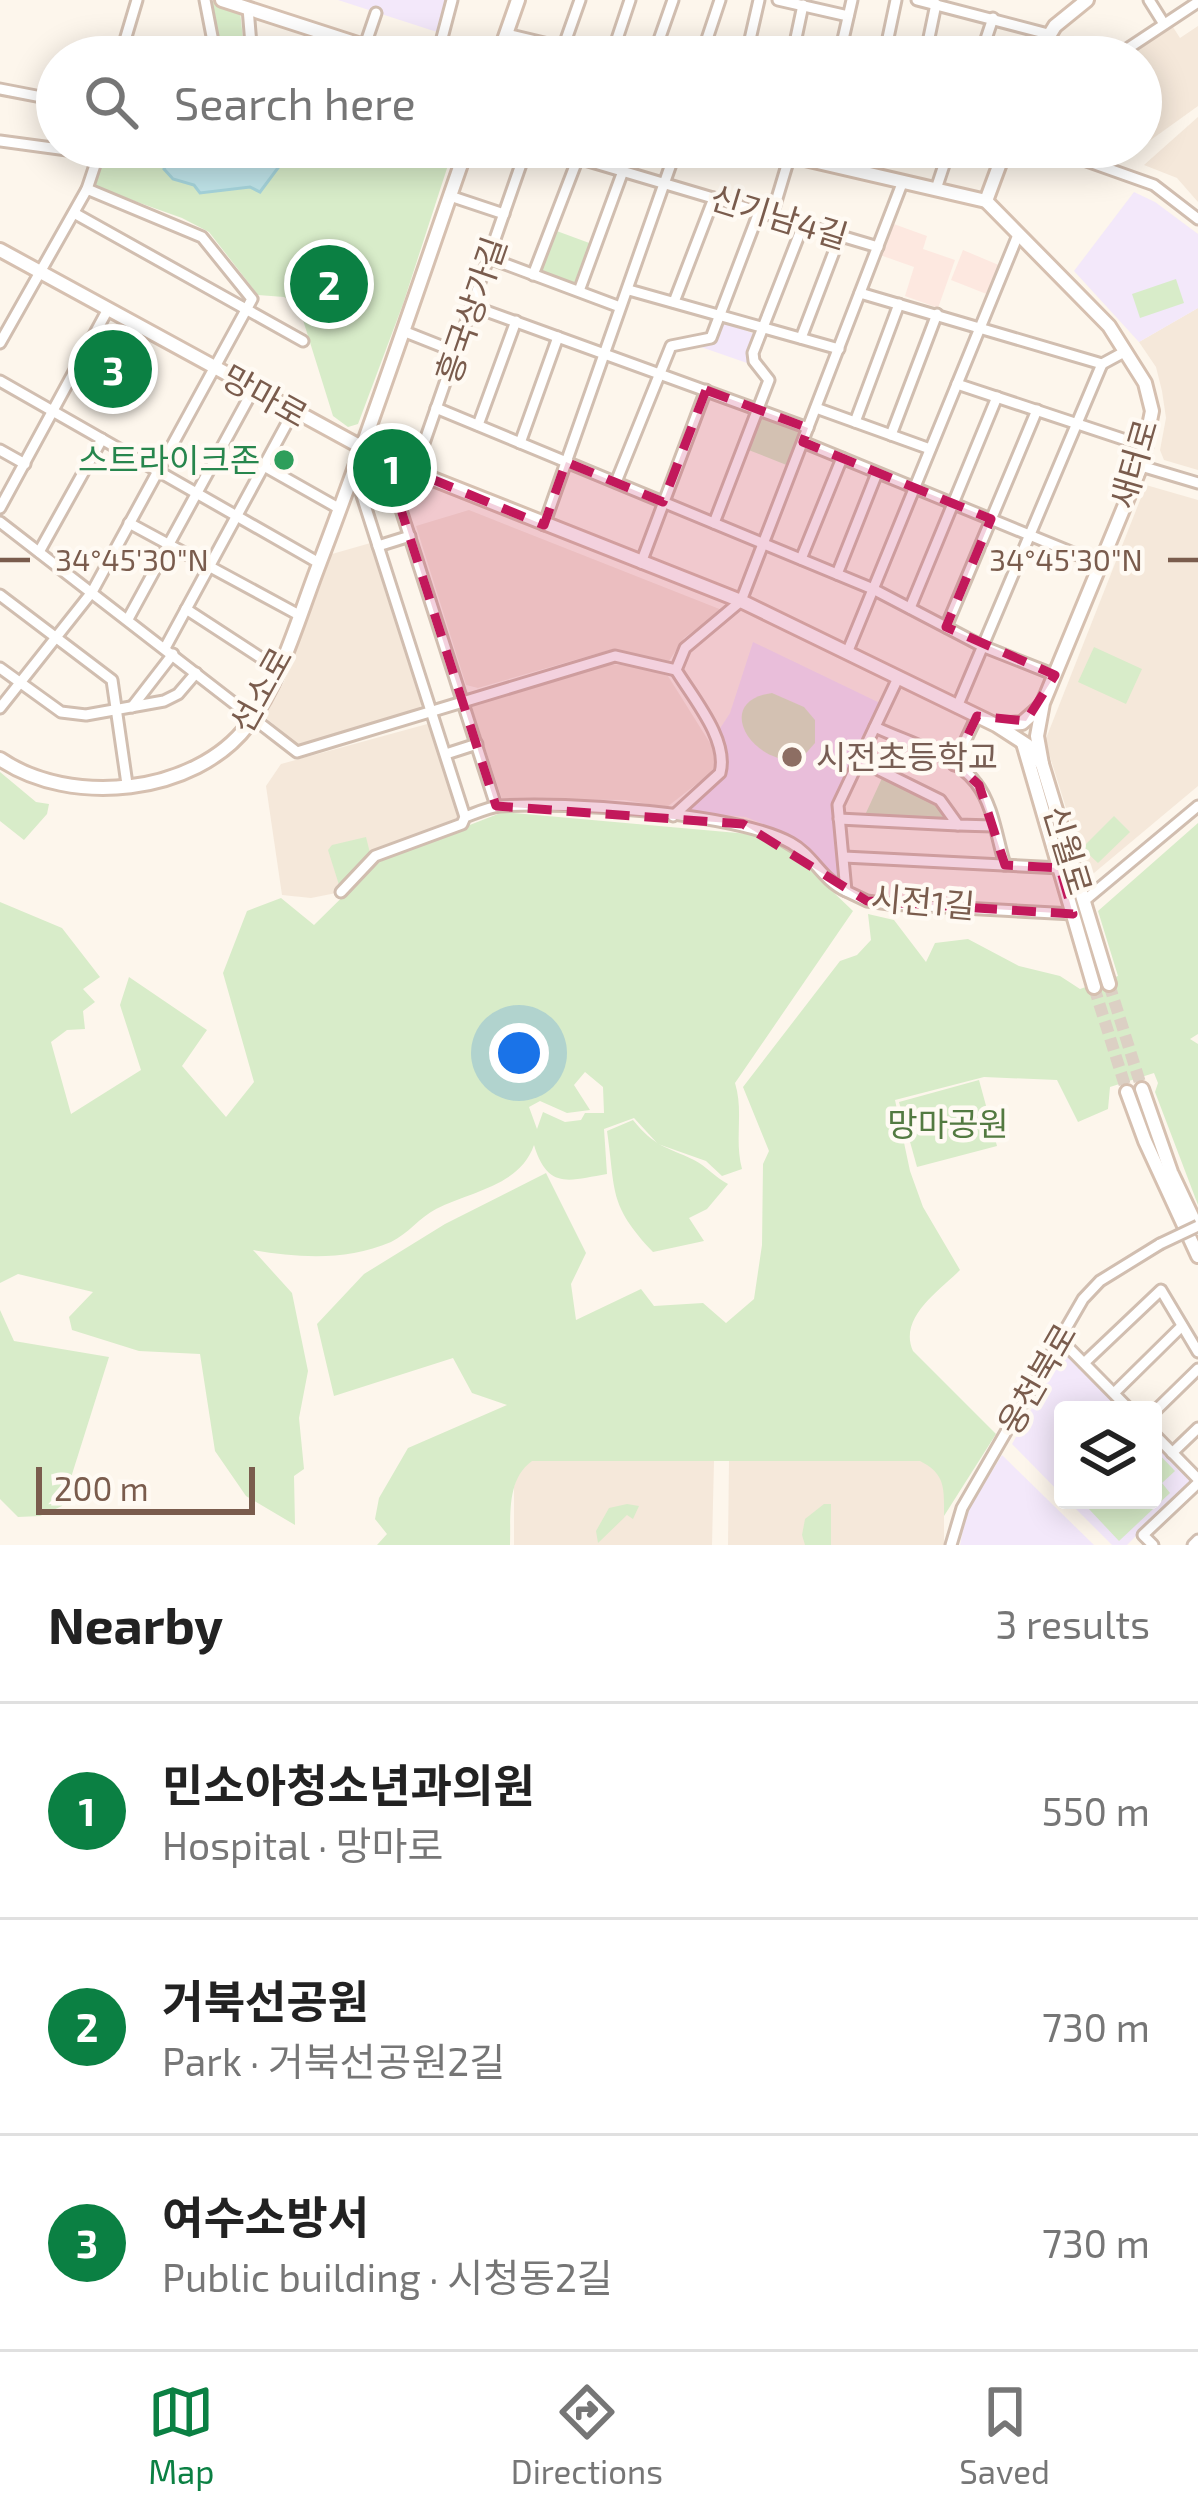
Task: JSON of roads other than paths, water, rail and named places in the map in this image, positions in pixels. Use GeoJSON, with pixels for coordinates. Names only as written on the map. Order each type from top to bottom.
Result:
{"type":"FeatureCollection","features":[{"type":"Feature","properties":{"kind":"street"},"geometry":{"type":"LineString","coordinates":[[126,36],[137,0]]}},
{"type":"Feature","properties":{"kind":"street"},"geometry":{"type":"LineString","coordinates":[[206,0],[212,36]]}},
{"type":"Feature","properties":{"kind":"street"},"geometry":{"type":"LineString","coordinates":[[222,0],[323,36]]}},
{"type":"Feature","properties":{"kind":"street"},"geometry":{"type":"LineString","coordinates":[[443,36],[452,0]]}},
{"type":"Feature","properties":{"kind":"street"},"geometry":{"type":"LineString","coordinates":[[514,36],[506,34],[518,0]]}},
{"type":"Feature","properties":{"kind":"street"},"geometry":{"type":"LineString","coordinates":[[567,36],[580,0]]}},
{"type":"Feature","properties":{"kind":"street"},"geometry":{"type":"LineString","coordinates":[[615,36],[630,0]]}},
{"type":"Feature","properties":{"kind":"street"},"geometry":{"type":"LineString","coordinates":[[660,36],[673,0]]}},
{"type":"Feature","properties":{"kind":"street"},"geometry":{"type":"LineString","coordinates":[[707,36],[720,0]]}},
{"type":"Feature","properties":{"kind":"street"},"geometry":{"type":"LineString","coordinates":[[751,36],[759,0]]}},
{"type":"Feature","properties":{"kind":"street"},"geometry":{"type":"LineString","coordinates":[[778,0],[848,16]]}},
{"type":"Feature","properties":{"kind":"street"},"geometry":{"type":"LineString","coordinates":[[844,36],[852,0]]}},
{"type":"Feature","properties":{"kind":"street"},"geometry":{"type":"LineString","coordinates":[[888,36],[896,0]]}},
{"type":"Feature","properties":{"kind":"street"},"geometry":{"type":"LineString","coordinates":[[917,0],[955,4],[1048,34],[1087,0]]}},
{"type":"Feature","properties":{"kind":"street"},"geometry":{"type":"LineString","coordinates":[[1149,0],[1163,24]]}},
{"type":"Feature","properties":{"kind":"street"},"geometry":{"type":"LineString","coordinates":[[1146,36],[1198,2]]}},
{"type":"Feature","properties":{"kind":"street"},"geometry":{"type":"LineString","coordinates":[[244,4],[249,36]]}},
{"type":"Feature","properties":{"kind":"street"},"geometry":{"type":"LineString","coordinates":[[929,36],[936,4]]}},
{"type":"Feature","properties":{"kind":"street"},"geometry":{"type":"LineString","coordinates":[[796,36],[803,5]]}},
{"type":"Feature","properties":{"kind":"street"},"geometry":{"type":"LineString","coordinates":[[368,36],[376,13]]}},
{"type":"Feature","properties":{"kind":"street"},"geometry":{"type":"LineString","coordinates":[[987,36],[993,18]]}},
{"type":"Feature","properties":{"kind":"street"},"geometry":{"type":"LineString","coordinates":[[0,89],[36,96]]}},
{"type":"Feature","properties":{"kind":"street"},"geometry":{"type":"LineString","coordinates":[[0,141],[36,146]]}},
{"type":"Feature","properties":{"kind":"street"},"geometry":{"type":"LineString","coordinates":[[0,343],[74,214],[94,168]]}},
{"type":"Feature","properties":{"kind":"street","name":"선소로"},"geometry":{"type":"LineString","coordinates":[[0,759],[32,778],[68,788],[169,778],[211,760],[254,716],[278,669],[354,472],[459,168]]}},
{"type":"Feature","properties":{"kind":"street","name":"흥국상가길"},"geometry":{"type":"LineString","coordinates":[[412,471],[520,168]]}},
{"type":"Feature","properties":{"kind":"street"},"geometry":{"type":"LineString","coordinates":[[533,275],[574,168]]}},
{"type":"Feature","properties":{"kind":"street","name":"신기남4길"},"geometry":{"type":"LineString","coordinates":[[613,168],[878,247]]}},
{"type":"Feature","properties":{"kind":"street"},"geometry":{"type":"LineString","coordinates":[[544,525],[670,168]]}},
{"type":"Feature","properties":{"kind":"street"},"geometry":{"type":"LineString","coordinates":[[772,215],[786,168]]}},
{"type":"Feature","properties":{"kind":"street"},"geometry":{"type":"LineString","coordinates":[[860,168],[986,201],[998,168]]}},
{"type":"Feature","properties":{"kind":"street"},"geometry":{"type":"LineString","coordinates":[[936,189],[943,168]]}},
{"type":"Feature","properties":{"kind":"street"},"geometry":{"type":"LineString","coordinates":[[1111,168],[1154,185],[1198,219]]}},
{"type":"Feature","properties":{"kind":"street"},"geometry":{"type":"LineString","coordinates":[[579,291],[623,171]]}},
{"type":"Feature","properties":{"kind":"street"},"geometry":{"type":"LineString","coordinates":[[676,670],[685,648],[741,601],[904,182]]}},
{"type":"Feature","properties":{"kind":"street"},"geometry":{"type":"LineString","coordinates":[[0,708],[92,592],[252,299],[202,237],[87,189]]}},
{"type":"Feature","properties":{"kind":"street"},"geometry":{"type":"LineString","coordinates":[[449,196],[504,214]]}},
{"type":"Feature","properties":{"kind":"street"},"geometry":{"type":"LineString","coordinates":[[674,302],[714,198]]}},
{"type":"Feature","properties":{"kind":"street","name":"새터로"},"geometry":{"type":"LineString","coordinates":[[986,201],[1109,326],[1142,376],[1150,398],[1152,421],[1141,466],[1047,696]]}},
{"type":"Feature","properties":{"kind":"street"},"geometry":{"type":"LineString","coordinates":[[616,482],[674,343],[711,338],[759,212]]}},
{"type":"Feature","properties":{"kind":"street"},"geometry":{"type":"LineString","coordinates":[[74,214],[304,340]]}},
{"type":"Feature","properties":{"kind":"street"},"geometry":{"type":"LineString","coordinates":[[714,523],[769,380],[753,358],[803,225]]}},
{"type":"Feature","properties":{"kind":"street"},"geometry":{"type":"LineString","coordinates":[[847,653],[1018,235]]}},
{"type":"Feature","properties":{"kind":"street"},"geometry":{"type":"LineString","coordinates":[[801,338],[841,236]]}},
{"type":"Feature","properties":{"kind":"street","name":"망마로"},"geometry":{"type":"LineString","coordinates":[[0,250],[385,460],[741,601],[996,725],[1023,742],[1042,764]]}},
{"type":"Feature","properties":{"kind":"street"},"geometry":{"type":"LineString","coordinates":[[488,258],[620,307]]}},
{"type":"Feature","properties":{"kind":"street"},"geometry":{"type":"LineString","coordinates":[[629,290],[839,349]]}},
{"type":"Feature","properties":{"kind":"street"},"geometry":{"type":"LineString","coordinates":[[860,293],[1102,364]]}},
{"type":"Feature","properties":{"kind":"street"},"geometry":{"type":"LineString","coordinates":[[855,422],[899,304]]}},
{"type":"Feature","properties":{"kind":"street"},"geometry":{"type":"LineString","coordinates":[[472,306],[808,428]]}},
{"type":"Feature","properties":{"kind":"street"},"geometry":{"type":"LineString","coordinates":[[0,508],[107,310]]}},
{"type":"Feature","properties":{"kind":"street"},"geometry":{"type":"LineString","coordinates":[[891,435],[938,314]]}},
{"type":"Feature","properties":{"kind":"street"},"geometry":{"type":"LineString","coordinates":[[478,425],[516,322]]}},
{"type":"Feature","properties":{"kind":"street"},"geometry":{"type":"LineString","coordinates":[[403,331],[456,352]]}},
{"type":"Feature","properties":{"kind":"street"},"geometry":{"type":"LineString","coordinates":[[520,443],[558,337]]}},
{"type":"Feature","properties":{"kind":"street"},"geometry":{"type":"LineString","coordinates":[[957,706],[1102,364],[1126,351]]}},
{"type":"Feature","properties":{"kind":"street"},"geometry":{"type":"LineString","coordinates":[[0,381],[319,562]]}},
{"type":"Feature","properties":{"kind":"street"},"geometry":{"type":"LineString","coordinates":[[957,384],[1147,447]]}},
{"type":"Feature","properties":{"kind":"street"},"geometry":{"type":"LineString","coordinates":[[128,619],[253,390]]}},
{"type":"Feature","properties":{"kind":"street"},"geometry":{"type":"LineString","coordinates":[[640,562],[706,391]]}},
{"type":"Feature","properties":{"kind":"street"},"geometry":{"type":"LineString","coordinates":[[910,608],[997,397]]}},
{"type":"Feature","properties":{"kind":"street"},"geometry":{"type":"LineString","coordinates":[[436,408],[873,589],[982,646],[1047,696],[1026,721],[996,725]]}},
{"type":"Feature","properties":{"kind":"street"},"geometry":{"type":"LineString","coordinates":[[816,408],[930,449]]}},
{"type":"Feature","properties":{"kind":"street"},"geometry":{"type":"LineString","coordinates":[[946,627],[1036,410]]}},
{"type":"Feature","properties":{"kind":"street"},"geometry":{"type":"LineString","coordinates":[[130,709],[169,651],[186,609],[293,412]]}},
{"type":"Feature","properties":{"kind":"street"},"geometry":{"type":"LineString","coordinates":[[39,552],[102,439]]}},
{"type":"Feature","properties":{"kind":"street"},"geometry":{"type":"LineString","coordinates":[[803,442],[1100,564]]}},
{"type":"Feature","properties":{"kind":"street"},"geometry":{"type":"LineString","coordinates":[[0,450],[25,464]]}},
{"type":"Feature","properties":{"kind":"street"},"geometry":{"type":"LineString","coordinates":[[801,559],[842,458]]}},
{"type":"Feature","properties":{"kind":"street"},"geometry":{"type":"LineString","coordinates":[[385,460],[496,806]]}},
{"type":"Feature","properties":{"kind":"street"},"geometry":{"type":"LineString","coordinates":[[265,466],[340,509]]}},
{"type":"Feature","properties":{"kind":"street"},"geometry":{"type":"LineString","coordinates":[[1141,466],[1198,483]]}},
{"type":"Feature","properties":{"kind":"street"},"geometry":{"type":"LineString","coordinates":[[341,892],[375,856],[462,824],[465,817],[354,472]]}},
{"type":"Feature","properties":{"kind":"street"},"geometry":{"type":"LineString","coordinates":[[837,574],[877,472]]}},
{"type":"Feature","properties":{"kind":"street"},"geometry":{"type":"LineString","coordinates":[[0,522],[297,752],[615,656],[676,670],[717,740],[722,764],[720,773],[673,816]]}},
{"type":"Feature","properties":{"kind":"street"},"geometry":{"type":"LineString","coordinates":[[129,523],[299,615]]}},
{"type":"Feature","properties":{"kind":"street"},"geometry":{"type":"LineString","coordinates":[[378,546],[410,536]]}},
{"type":"Feature","properties":{"kind":"street"},"geometry":{"type":"LineString","coordinates":[[0,595],[112,680],[127,784]]}},
{"type":"Feature","properties":{"kind":"street"},"geometry":{"type":"LineString","coordinates":[[186,609],[278,669]]}},
{"type":"Feature","properties":{"kind":"street"},"geometry":{"type":"LineString","coordinates":[[0,668],[62,712],[86,715],[130,709],[178,694],[196,673]]}},
{"type":"Feature","properties":{"kind":"street","name":"시전1길"},"geometry":{"type":"LineString","coordinates":[[898,679],[838,805],[846,891],[889,904],[1073,914]]}},
{"type":"Feature","properties":{"kind":"street","name":"신월로"},"geometry":{"type":"LineString","coordinates":[[1047,696],[1037,736],[1042,764],[1109,984]]}},
{"type":"Feature","properties":{"kind":"street"},"geometry":{"type":"LineString","coordinates":[[954,765],[977,716]]}},
{"type":"Feature","properties":{"kind":"street"},"geometry":{"type":"LineString","coordinates":[[875,728],[954,765],[979,785],[1005,865]]}},
{"type":"Feature","properties":{"kind":"street","name":"신월로"},"geometry":{"type":"LineString","coordinates":[[1023,742],[1094,987]]}},
{"type":"Feature","properties":{"kind":"street"},"geometry":{"type":"LineString","coordinates":[[446,754],[477,744]]}},
{"type":"Feature","properties":{"kind":"street"},"geometry":{"type":"LineString","coordinates":[[859,760],[940,800],[958,824]]}},
{"type":"Feature","properties":{"kind":"street"},"geometry":{"type":"LineString","coordinates":[[465,817],[496,806],[742,824],[796,845],[824,877],[846,891]]}},
{"type":"Feature","properties":{"kind":"street"},"geometry":{"type":"LineString","coordinates":[[1084,901],[1198,806]]}},
{"type":"Feature","properties":{"kind":"street"},"geometry":{"type":"LineString","coordinates":[[839,819],[993,826]]}},
{"type":"Feature","properties":{"kind":"street"},"geometry":{"type":"LineString","coordinates":[[844,857],[1060,868]]}},
{"type":"Feature","properties":{"kind":"street"},"geometry":{"type":"LineString","coordinates":[[1198,1229],[1134,1091],[1145,1141],[1198,1256]]}},
{"type":"Feature","properties":{"kind":"street","name":"웅천북로"},"geometry":{"type":"LineString","coordinates":[[951,1545],[965,1500],[1091,1289],[1198,1229]]}},
{"type":"Feature","properties":{"kind":"street"},"geometry":{"type":"LineString","coordinates":[[1084,1363],[1161,1290],[1198,1352]]}},
{"type":"Feature","properties":{"kind":"street"},"geometry":{"type":"LineString","coordinates":[[1114,1394],[1182,1326]]}},
{"type":"Feature","properties":{"kind":"street"},"geometry":{"type":"LineString","coordinates":[[1060,1339],[1121,1401]]}},
{"type":"Feature","properties":{"kind":"street"},"geometry":{"type":"LineString","coordinates":[[1162,1404],[1198,1369]]}},
{"type":"Feature","properties":{"kind":"street"},"geometry":{"type":"LineString","coordinates":[[1172,1453],[1198,1427]]}},
{"type":"Feature","properties":{"kind":"street"},"geometry":{"type":"LineString","coordinates":[[1153,1545],[1143,1535],[1198,1481],[1162,1442]]}},
{"type":"Feature","properties":{"kind":"water"},"geometry":{"type":"Polygon","coordinates":[[[278,168],[260,192],[250,187],[200,193],[164,169],[278,168]]]}},
{"type":"Feature","properties":{"kind":"tunnel"},"geometry":{"type":"LineString","coordinates":[[1109,984],[1142,1089]]}},
{"type":"Feature","properties":{"kind":"tunnel"},"geometry":{"type":"LineString","coordinates":[[1094,987],[1127,1092]]}},
{"type":"Feature","properties":{"kind":"place","name":"거북선공원"},"geometry":{"type":"Point","coordinates":[329,284]}},
{"type":"Feature","properties":{"kind":"place","name":"여수소방서"},"geometry":{"type":"Point","coordinates":[113,369]}},
{"type":"Feature","properties":{"kind":"place","name":"스트라이크존"},"geometry":{"type":"Point","coordinates":[284,460]}},
{"type":"Feature","properties":{"kind":"place","name":"민소아청소년과의원"},"geometry":{"type":"Point","coordinates":[392,468]}},
{"type":"Feature","properties":{"kind":"place","name":"시전초등학교"},"geometry":{"type":"Point","coordinates":[792,757]}},
{"type":"Feature","properties":{"kind":"park label","name":"망마공원"},"geometry":{"type":"Point","coordinates":[948,1124]}}]}
